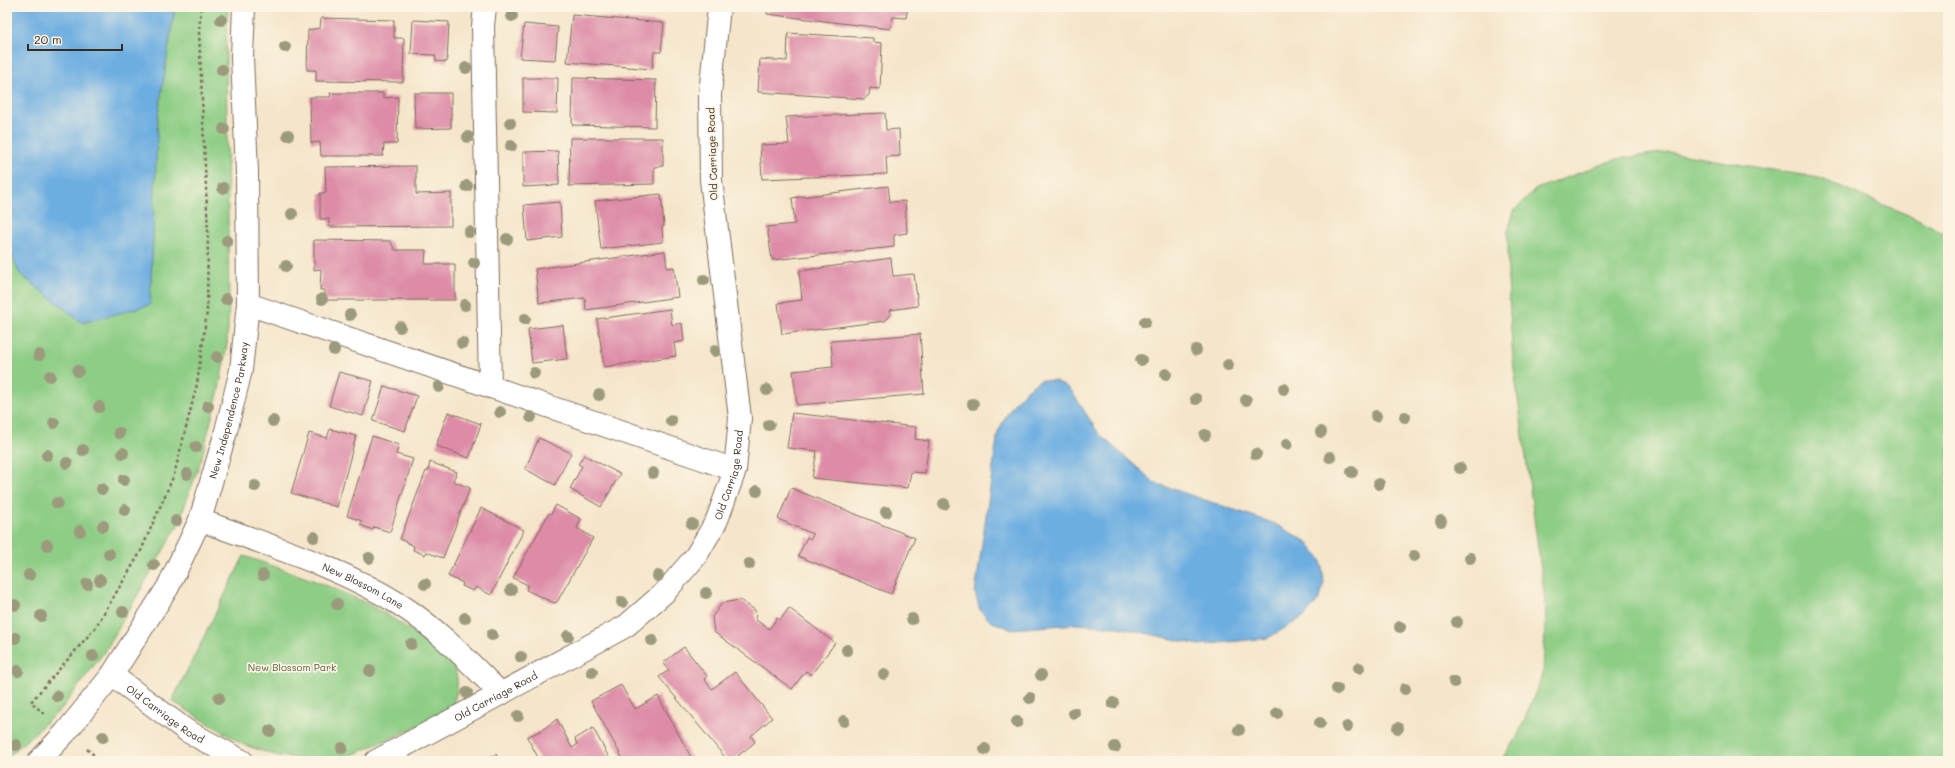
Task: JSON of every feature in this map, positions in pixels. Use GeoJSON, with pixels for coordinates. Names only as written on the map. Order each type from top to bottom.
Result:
{"type":"FeatureCollection","features":[{"type":"Feature","properties":{"kind":"street","name":"New Independence Parkway"},"geometry":{"type":"LineString","coordinates":[[39,761],[65,733],[112,675],[168,587],[200,520],[225,435],[241,370],[248,304],[248,172],[242,57],[244,7]]}},
{"type":"Feature","properties":{"kind":"street"},"geometry":{"type":"LineString","coordinates":[[485,7],[483,33],[490,387]]}},
{"type":"Feature","properties":{"kind":"street","name":"Old Carriage Road"},"geometry":{"type":"LineString","coordinates":[[376,761],[626,626],[665,592],[696,556],[717,520],[735,470],[740,418],[711,180],[710,94],[719,7]]}},
{"type":"Feature","properties":{"kind":"street"},"geometry":{"type":"LineString","coordinates":[[248,304],[735,470]]}},
{"type":"Feature","properties":{"kind":"street","name":"New Blossom Lane"},"geometry":{"type":"LineString","coordinates":[[200,520],[348,575],[399,604],[438,633],[501,694]]}},
{"type":"Feature","properties":{"kind":"street","name":"Old Carriage Road"},"geometry":{"type":"LineString","coordinates":[[112,675],[187,731],[242,761]]}},
{"type":"Feature","properties":{"kind":"path"},"geometry":{"type":"LineString","coordinates":[[91,761],[95,756],[65,733],[31,702],[95,628],[140,553],[174,475],[197,384],[207,312],[208,232],[199,32],[201,7]]}},
{"type":"Feature","properties":{"kind":"green space"},"geometry":{"type":"Polygon","coordinates":[[[7,7],[228,7],[226,44],[229,305],[227,344],[219,390],[201,460],[178,525],[107,648],[62,708],[7,758],[7,7]]]}},
{"type":"Feature","properties":{"kind":"green space"},"geometry":{"type":"Polygon","coordinates":[[[1668,152],[1819,178],[1920,220],[1948,235],[1948,761],[1501,761],[1519,733],[1543,674],[1546,608],[1513,361],[1508,280],[1508,231],[1514,211],[1536,189],[1616,159],[1668,152]]]}},
{"type":"Feature","properties":{"kind":"green space","name":"New Blossom Park"},"geometry":{"type":"Polygon","coordinates":[[[244,556],[302,576],[359,600],[399,622],[441,653],[454,668],[457,680],[455,698],[447,714],[354,754],[316,760],[278,756],[244,745],[172,701],[244,556]]]}},
{"type":"Feature","properties":{"kind":"water"},"geometry":{"type":"Polygon","coordinates":[[[7,7],[175,7],[158,115],[150,305],[82,323],[19,273],[7,242],[7,7]]]}},
{"type":"Feature","properties":{"kind":"water"},"geometry":{"type":"Polygon","coordinates":[[[1041,380],[1056,381],[1070,389],[1099,434],[1155,483],[1273,523],[1306,541],[1321,560],[1324,582],[1320,598],[1305,616],[1268,638],[1199,645],[1118,627],[1077,624],[1011,629],[990,621],[980,610],[975,593],[998,432],[1015,402],[1027,390],[1041,380]]]}},
{"type":"Feature","properties":{"kind":"building"},"geometry":{"type":"Polygon","coordinates":[[[632,7],[662,7],[661,12],[632,7]]]}},
{"type":"Feature","properties":{"kind":"building"},"geometry":{"type":"Polygon","coordinates":[[[768,7],[908,7],[906,18],[893,17],[890,29],[767,14],[768,7]]]}},
{"type":"Feature","properties":{"kind":"building"},"geometry":{"type":"Polygon","coordinates":[[[572,15],[664,23],[661,52],[654,52],[652,69],[567,62],[572,15]]]}},
{"type":"Feature","properties":{"kind":"building"},"geometry":{"type":"Polygon","coordinates":[[[321,18],[394,20],[394,38],[404,38],[403,82],[316,81],[316,70],[307,70],[308,30],[320,28],[321,18]]]}},
{"type":"Feature","properties":{"kind":"building"},"geometry":{"type":"Polygon","coordinates":[[[413,20],[449,22],[447,62],[436,61],[435,55],[411,54],[413,20]]]}},
{"type":"Feature","properties":{"kind":"building"},"geometry":{"type":"Polygon","coordinates":[[[524,24],[558,27],[555,60],[520,58],[524,24]]]}},
{"type":"Feature","properties":{"kind":"building"},"geometry":{"type":"Polygon","coordinates":[[[788,33],[873,38],[873,42],[882,43],[880,89],[870,88],[869,95],[864,99],[758,92],[760,59],[787,61],[788,33]]]}},
{"type":"Feature","properties":{"kind":"building"},"geometry":{"type":"Polygon","coordinates":[[[523,78],[558,78],[557,113],[523,112],[523,78]]]}},
{"type":"Feature","properties":{"kind":"building"},"geometry":{"type":"Polygon","coordinates":[[[573,78],[656,80],[655,127],[572,125],[573,78]]]}},
{"type":"Feature","properties":{"kind":"building"},"geometry":{"type":"Polygon","coordinates":[[[330,93],[383,93],[383,98],[398,97],[397,144],[384,144],[383,156],[321,156],[320,142],[311,143],[310,97],[331,97],[330,93]]]}},
{"type":"Feature","properties":{"kind":"building"},"geometry":{"type":"Polygon","coordinates":[[[414,93],[451,93],[451,128],[415,129],[414,93]]]}},
{"type":"Feature","properties":{"kind":"building"},"geometry":{"type":"Polygon","coordinates":[[[885,113],[886,130],[899,129],[900,156],[886,157],[887,174],[762,179],[760,145],[789,144],[786,117],[885,113]]]}},
{"type":"Feature","properties":{"kind":"building"},"geometry":{"type":"Polygon","coordinates":[[[570,138],[663,138],[663,166],[654,167],[654,184],[569,186],[570,138]]]}},
{"type":"Feature","properties":{"kind":"building"},"geometry":{"type":"Polygon","coordinates":[[[558,151],[559,185],[523,187],[523,152],[558,151]]]}},
{"type":"Feature","properties":{"kind":"building"},"geometry":{"type":"Polygon","coordinates":[[[416,166],[416,194],[451,193],[451,226],[329,227],[329,219],[320,219],[320,193],[326,193],[325,167],[416,166]]]}},
{"type":"Feature","properties":{"kind":"building"},"geometry":{"type":"Polygon","coordinates":[[[888,186],[890,202],[905,201],[907,233],[894,235],[894,247],[772,260],[767,227],[795,224],[792,198],[888,186]]]}},
{"type":"Feature","properties":{"kind":"building"},"geometry":{"type":"Polygon","coordinates":[[[661,194],[664,226],[662,227],[663,242],[601,249],[595,201],[661,194]]]}},
{"type":"Feature","properties":{"kind":"building"},"geometry":{"type":"Polygon","coordinates":[[[560,202],[562,237],[527,241],[524,205],[560,202]]]}},
{"type":"Feature","properties":{"kind":"building"},"geometry":{"type":"Polygon","coordinates":[[[314,240],[390,241],[395,250],[426,250],[425,264],[455,264],[455,300],[325,300],[325,290],[320,290],[321,269],[314,270],[314,240]]]}},
{"type":"Feature","properties":{"kind":"building"},"geometry":{"type":"Polygon","coordinates":[[[665,251],[667,268],[674,267],[678,297],[586,310],[585,298],[539,303],[535,269],[665,251]]]}},
{"type":"Feature","properties":{"kind":"building"},"geometry":{"type":"Polygon","coordinates":[[[891,258],[893,276],[914,274],[918,306],[890,310],[890,316],[885,321],[782,334],[778,303],[802,300],[799,271],[891,258]]]}},
{"type":"Feature","properties":{"kind":"building"},"geometry":{"type":"Polygon","coordinates":[[[670,309],[672,325],[682,323],[684,341],[674,343],[676,356],[604,367],[597,319],[670,309]]]}},
{"type":"Feature","properties":{"kind":"building"},"geometry":{"type":"Polygon","coordinates":[[[563,325],[567,359],[532,363],[528,329],[563,325]]]}},
{"type":"Feature","properties":{"kind":"building"},"geometry":{"type":"Polygon","coordinates":[[[920,334],[924,394],[797,405],[793,371],[833,367],[831,341],[920,334]]]}},
{"type":"Feature","properties":{"kind":"building"},"geometry":{"type":"Polygon","coordinates":[[[339,372],[373,381],[363,416],[329,406],[339,372]]]}},
{"type":"Feature","properties":{"kind":"building"},"geometry":{"type":"Polygon","coordinates":[[[384,386],[417,396],[405,431],[373,421],[384,386]]]}},
{"type":"Feature","properties":{"kind":"building"},"geometry":{"type":"Polygon","coordinates":[[[448,412],[481,424],[469,458],[436,446],[448,412]]]}},
{"type":"Feature","properties":{"kind":"building"},"geometry":{"type":"Polygon","coordinates":[[[792,413],[916,427],[915,439],[929,441],[925,473],[911,472],[908,488],[812,478],[817,451],[787,448],[792,413]]]}},
{"type":"Feature","properties":{"kind":"building"},"geometry":{"type":"Polygon","coordinates":[[[330,429],[356,436],[337,507],[291,493],[309,433],[327,438],[330,429]]]}},
{"type":"Feature","properties":{"kind":"building"},"geometry":{"type":"Polygon","coordinates":[[[372,436],[399,445],[396,454],[413,459],[390,532],[374,527],[373,530],[360,525],[362,521],[347,516],[372,436]]]}},
{"type":"Feature","properties":{"kind":"building"},"geometry":{"type":"Polygon","coordinates":[[[539,438],[571,453],[555,485],[525,469],[539,438]]]}},
{"type":"Feature","properties":{"kind":"building"},"geometry":{"type":"Polygon","coordinates":[[[584,455],[620,474],[601,507],[570,489],[582,466],[578,464],[584,455]]]}},
{"type":"Feature","properties":{"kind":"building"},"geometry":{"type":"Polygon","coordinates":[[[430,462],[457,472],[453,481],[470,488],[443,558],[426,552],[425,555],[413,550],[414,546],[400,539],[426,471],[428,472],[430,462]]]}},
{"type":"Feature","properties":{"kind":"building"},"geometry":{"type":"Polygon","coordinates":[[[791,488],[915,538],[891,594],[798,556],[807,537],[811,539],[813,534],[778,519],[791,488]]]}},
{"type":"Feature","properties":{"kind":"building"},"geometry":{"type":"Polygon","coordinates":[[[556,505],[581,519],[577,528],[593,538],[557,602],[554,603],[526,590],[528,585],[513,578],[549,513],[551,514],[556,505]]]}},
{"type":"Feature","properties":{"kind":"building"},"geometry":{"type":"Polygon","coordinates":[[[481,508],[524,530],[491,595],[476,587],[473,591],[462,586],[463,583],[448,576],[481,508]]]}},
{"type":"Feature","properties":{"kind":"building"},"geometry":{"type":"Polygon","coordinates":[[[740,600],[755,610],[756,620],[769,629],[777,618],[780,620],[789,608],[835,643],[811,675],[806,671],[792,689],[714,632],[712,617],[722,603],[740,600]]]}},
{"type":"Feature","properties":{"kind":"building"},"geometry":{"type":"Polygon","coordinates":[[[684,647],[707,676],[704,679],[712,689],[735,672],[772,718],[751,736],[755,742],[732,761],[728,761],[659,677],[669,670],[663,663],[684,647]]]}},
{"type":"Feature","properties":{"kind":"building"},"geometry":{"type":"Polygon","coordinates":[[[621,685],[635,709],[658,696],[693,761],[624,761],[591,701],[621,685]]]}},
{"type":"Feature","properties":{"kind":"building"},"geometry":{"type":"Polygon","coordinates":[[[557,719],[572,748],[577,745],[575,739],[593,728],[611,761],[540,761],[527,737],[542,730],[557,719]]]}},
{"type":"Feature","properties":{"kind":"building"},"geometry":{"type":"Polygon","coordinates":[[[496,754],[499,761],[482,761],[496,754]]]}}]}
